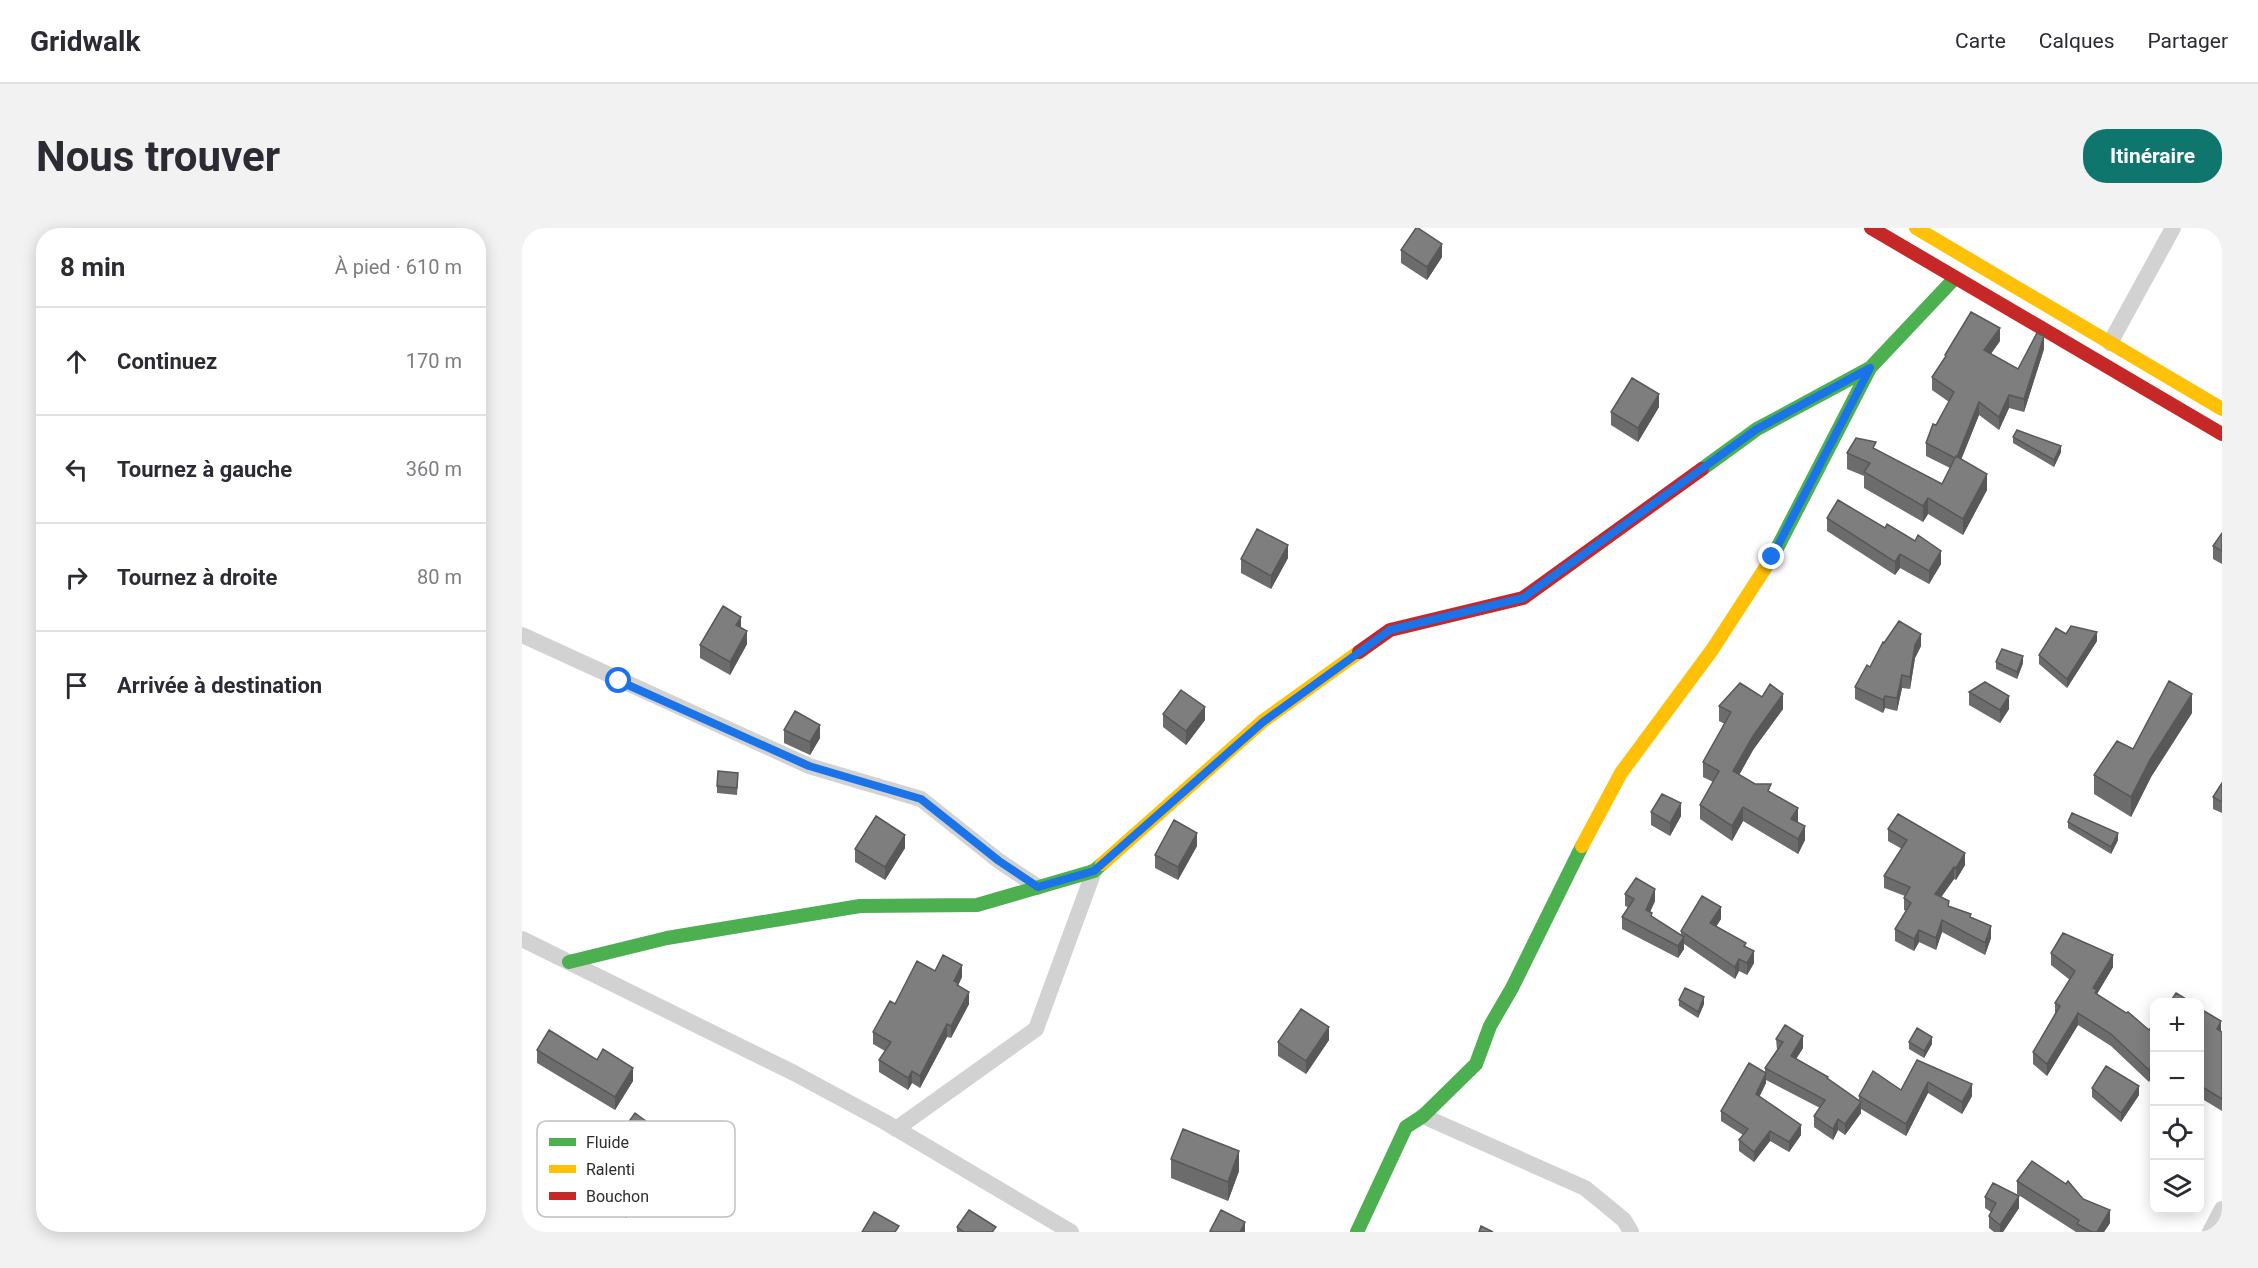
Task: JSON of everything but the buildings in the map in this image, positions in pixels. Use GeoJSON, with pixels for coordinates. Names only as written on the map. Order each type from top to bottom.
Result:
{"type":"FeatureCollection","features":[{"type":"Feature","properties":{"kind":"street"},"geometry":{"type":"LineString","coordinates":[[1871,228],[1954,278],[2130,377],[2222,434]]}},
{"type":"Feature","properties":{"kind":"street"},"geometry":{"type":"LineString","coordinates":[[1916,228],[2222,410]]}},
{"type":"Feature","properties":{"kind":"street"},"geometry":{"type":"LineString","coordinates":[[2110,343],[2173,228]]}},
{"type":"Feature","properties":{"kind":"street"},"geometry":{"type":"LineString","coordinates":[[1357,1232],[1406,1127],[1423,1116],[1476,1064],[1490,1026],[1512,988],[1561,886],[1621,773],[1712,650],[1772,557],[1870,368],[1954,278]]}},
{"type":"Feature","properties":{"kind":"street"},"geometry":{"type":"LineString","coordinates":[[569,962],[667,938],[860,906],[977,905],[1094,871],[1263,722],[1390,630],[1523,598],[1757,429],[1870,368]]}},
{"type":"Feature","properties":{"kind":"street"},"geometry":{"type":"LineString","coordinates":[[522,635],[809,766],[921,799],[999,861],[1038,887]]}},
{"type":"Feature","properties":{"kind":"street"},"geometry":{"type":"LineString","coordinates":[[896,1129],[1036,1029],[1094,871]]}},
{"type":"Feature","properties":{"kind":"street"},"geometry":{"type":"LineString","coordinates":[[522,939],[794,1073],[896,1129],[1071,1232]]}},
{"type":"Feature","properties":{"kind":"street"},"geometry":{"type":"LineString","coordinates":[[1423,1116],[1585,1188],[1624,1220],[1631,1232]]}},
{"type":"Feature","properties":{"kind":"street"},"geometry":{"type":"LineString","coordinates":[[2210,1232],[2222,1209]]}},
{"type":"Feature","properties":{"kind":"traffic: fast"},"geometry":{"type":"LineString","coordinates":[[1702,469],[1757,429],[1870,368],[1955,278]]}},
{"type":"Feature","properties":{"kind":"traffic: fast"},"geometry":{"type":"LineString","coordinates":[[1773,556],[1870,368]]}},
{"type":"Feature","properties":{"kind":"traffic: fast"},"geometry":{"type":"LineString","coordinates":[[1357,1232],[1406,1127],[1423,1116],[1476,1064],[1490,1026],[1512,988],[1582,846]]}},
{"type":"Feature","properties":{"kind":"traffic: fast"},"geometry":{"type":"LineString","coordinates":[[569,962],[667,938],[860,906],[977,905],[1094,871],[1102,864]]}},
{"type":"Feature","properties":{"kind":"traffic: slow"},"geometry":{"type":"LineString","coordinates":[[1916,228],[2222,409]]}},
{"type":"Feature","properties":{"kind":"traffic: slow"},"geometry":{"type":"LineString","coordinates":[[1582,846],[1621,773],[1712,650],[1773,556]]}},
{"type":"Feature","properties":{"kind":"traffic: slow"},"geometry":{"type":"LineString","coordinates":[[1102,864],[1263,721],[1359,652]]}},
{"type":"Feature","properties":{"kind":"traffic: jam"},"geometry":{"type":"LineString","coordinates":[[1871,228],[2222,434]]}},
{"type":"Feature","properties":{"kind":"traffic: jam"},"geometry":{"type":"LineString","coordinates":[[1359,652],[1390,630],[1523,598],[1702,469]]}},
{"type":"Feature","properties":{"kind":"route"},"geometry":{"type":"LineString","coordinates":[[619,681],[809,766],[921,799],[999,861],[1038,887],[1094,871],[1263,722],[1390,630],[1523,598],[1757,429],[1870,368],[1772,557]]}}]}
